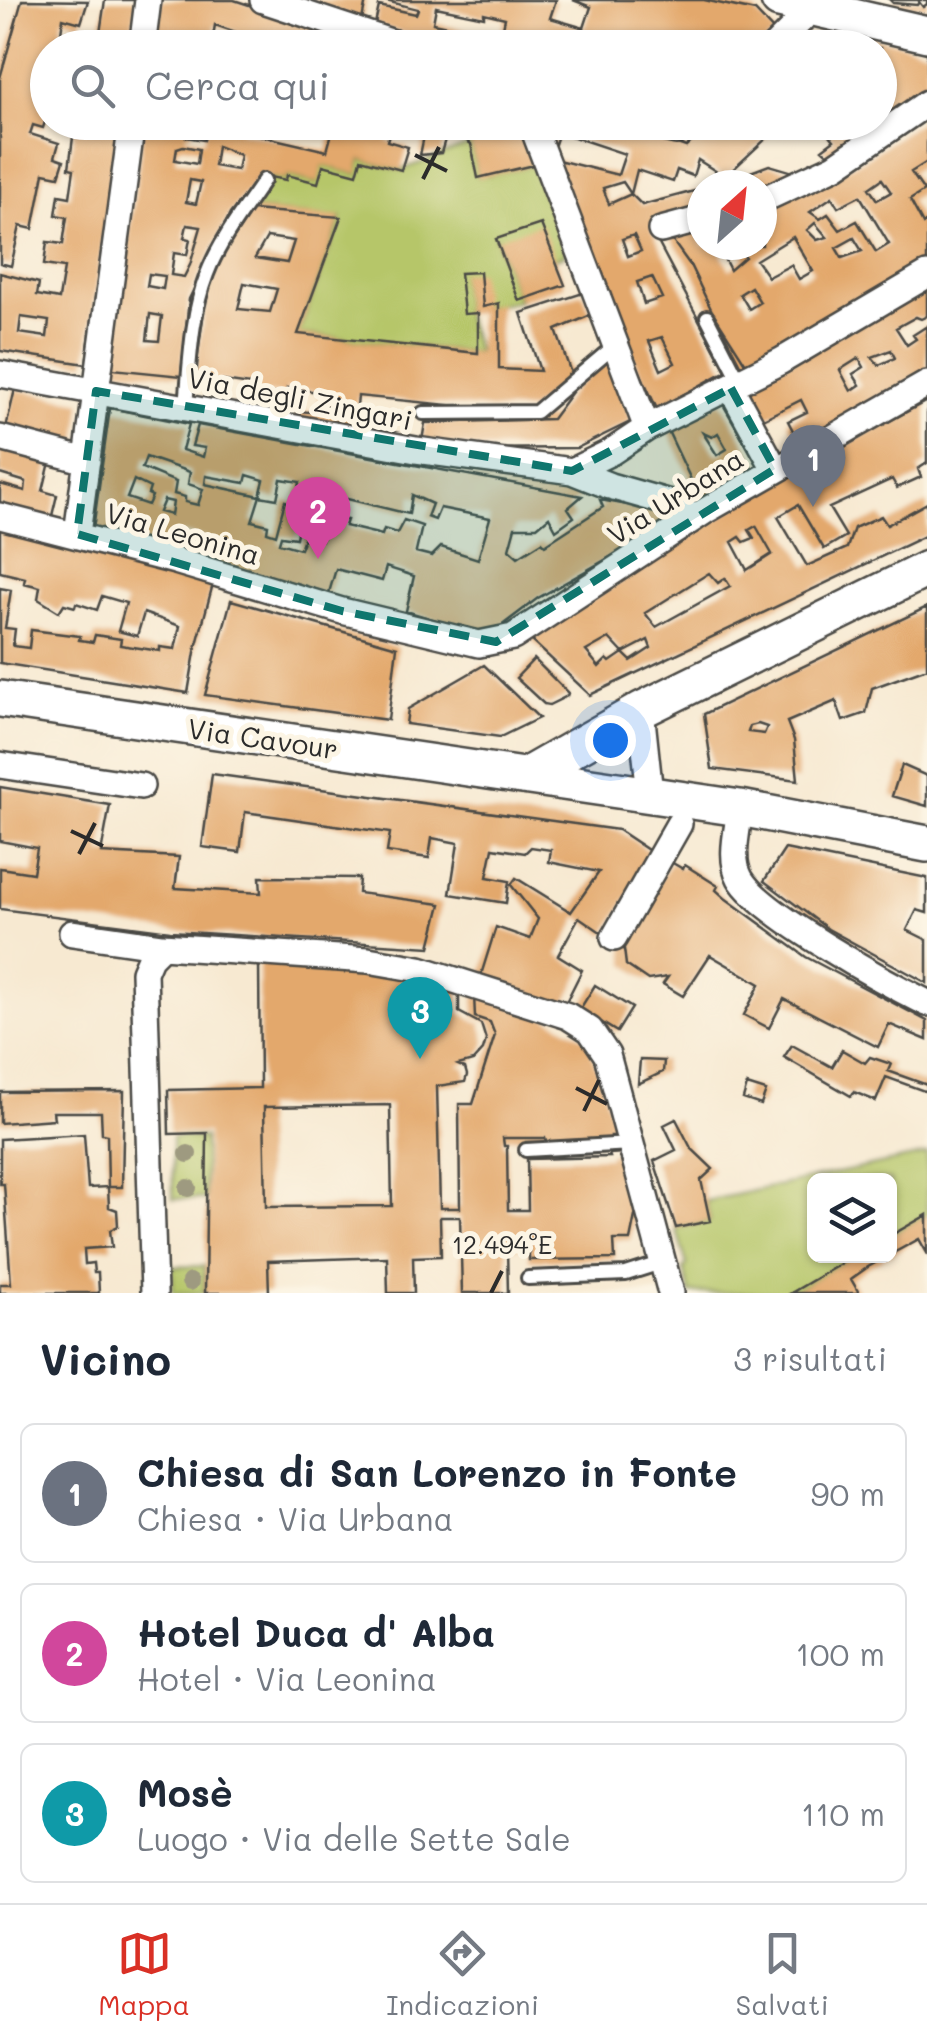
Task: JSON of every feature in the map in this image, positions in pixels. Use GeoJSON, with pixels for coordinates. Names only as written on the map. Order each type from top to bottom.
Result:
{"type":"FeatureCollection","features":[{"type":"Feature","properties":{"kind":"main road"},"geometry":{"type":"LineString","coordinates":[[778,0],[927,34]]}},
{"type":"Feature","properties":{"kind":"main road"},"geometry":{"type":"LineString","coordinates":[[526,775],[641,710],[927,569]]}},
{"type":"Feature","properties":{"kind":"main road","name":"Via Cavour"},"geometry":{"type":"LineString","coordinates":[[0,699],[740,808],[927,844]]}},
{"type":"Feature","properties":{"kind":"street"},"geometry":{"type":"LineString","coordinates":[[144,30],[148,0]]}},
{"type":"Feature","properties":{"kind":"street"},"geometry":{"type":"LineString","coordinates":[[263,0],[354,30]]}},
{"type":"Feature","properties":{"kind":"street"},"geometry":{"type":"LineString","coordinates":[[790,30],[813,8]]}},
{"type":"Feature","properties":{"kind":"street"},"geometry":{"type":"LineString","coordinates":[[897,124],[927,104]]}},
{"type":"Feature","properties":{"kind":"street"},"geometry":{"type":"LineString","coordinates":[[77,534],[130,140]]}},
{"type":"Feature","properties":{"kind":"street"},"geometry":{"type":"LineString","coordinates":[[538,140],[647,428]]}},
{"type":"Feature","properties":{"kind":"street"},"geometry":{"type":"LineString","coordinates":[[777,193],[835,166],[874,140]]}},
{"type":"Feature","properties":{"kind":"street"},"geometry":{"type":"LineString","coordinates":[[661,230],[687,223]]}},
{"type":"Feature","properties":{"kind":"street"},"geometry":{"type":"LineString","coordinates":[[572,471],[647,428],[736,385],[927,275]]}},
{"type":"Feature","properties":{"kind":"street","name":"Via degli Zingari"},"geometry":{"type":"LineString","coordinates":[[9,376],[416,450],[572,471],[678,505],[693,519]]}},
{"type":"Feature","properties":{"kind":"street","name":"Via Urbana"},"geometry":{"type":"LineString","coordinates":[[512,637],[775,469],[927,384]]}},
{"type":"Feature","properties":{"kind":"street"},"geometry":{"type":"LineString","coordinates":[[736,385],[775,469]]}},
{"type":"Feature","properties":{"kind":"street"},"geometry":{"type":"LineString","coordinates":[[0,438],[88,460]]}},
{"type":"Feature","properties":{"kind":"street","name":"Via Leonina"},"geometry":{"type":"LineString","coordinates":[[0,516],[77,534],[342,611],[478,644],[512,637]]}},
{"type":"Feature","properties":{"kind":"street"},"geometry":{"type":"LineString","coordinates":[[641,710],[650,794]]}},
{"type":"Feature","properties":{"kind":"street"},"geometry":{"type":"LineString","coordinates":[[0,765],[141,786]]}},
{"type":"Feature","properties":{"kind":"street"},"geometry":{"type":"LineString","coordinates":[[740,808],[736,862],[740,878],[750,891],[825,945],[927,1003]]}},
{"type":"Feature","properties":{"kind":"street"},"geometry":{"type":"LineString","coordinates":[[614,938],[679,824]]}},
{"type":"Feature","properties":{"kind":"street"},"geometry":{"type":"LineString","coordinates":[[72,932],[162,946],[406,966],[568,1016],[590,1030],[604,1048],[672,1293]]}},
{"type":"Feature","properties":{"kind":"street"},"geometry":{"type":"LineString","coordinates":[[154,1293],[144,972],[150,958],[162,946]]}},
{"type":"Feature","properties":{"kind":"lane"},"geometry":{"type":"LineString","coordinates":[[186,406],[195,318],[205,278],[264,180]]}},
{"type":"Feature","properties":{"kind":"lane"},"geometry":{"type":"LineString","coordinates":[[707,317],[736,385]]}},
{"type":"Feature","properties":{"kind":"lane"},"geometry":{"type":"LineString","coordinates":[[423,413],[536,412],[614,346]]}},
{"type":"Feature","properties":{"kind":"lane"},"geometry":{"type":"LineString","coordinates":[[526,1150],[631,1144]]}},
{"type":"Feature","properties":{"kind":"lane"},"geometry":{"type":"LineString","coordinates":[[528,1278],[626,1274],[664,1262]]}},
{"type":"Feature","properties":{"kind":"highlighted area"},"geometry":{"type":"Polygon","coordinates":[[[731,388],[775,469],[496,642],[342,611],[77,534],[96,391],[572,471],[731,388]]]}},
{"type":"Feature","properties":{"kind":"green space"},"geometry":{"type":"Polygon","coordinates":[[[471,144],[478,177],[533,165],[566,254],[555,259],[496,239],[519,301],[483,307],[461,273],[464,314],[478,353],[298,334],[341,218],[252,210],[271,177],[286,180],[287,175],[317,183],[323,165],[357,174],[361,159],[401,170],[471,144]]]}},
{"type":"Feature","properties":{"kind":"green space"},"geometry":{"type":"Polygon","coordinates":[[[172,1137],[204,1137],[205,1199],[173,1199],[172,1137]]]}},
{"type":"Feature","properties":{"kind":"green space"},"geometry":{"type":"Polygon","coordinates":[[[927,1154],[927,1215],[897,1232],[897,1173],[838,1173],[927,1154]]]}},
{"type":"Feature","properties":{"kind":"green space"},"geometry":{"type":"Polygon","coordinates":[[[807,1180],[807,1263],[842,1263],[791,1293],[690,1293],[676,1228],[710,1221],[706,1201],[807,1180]]]}},
{"type":"Feature","properties":{"kind":"green space"},"geometry":{"type":"Polygon","coordinates":[[[204,1266],[204,1293],[173,1293],[172,1267],[204,1266]]]}},
{"type":"Feature","properties":{"kind":"building"},"geometry":{"type":"Polygon","coordinates":[[[22,0],[88,1],[81,23],[63,18],[61,30],[30,30],[30,140],[59,143],[55,157],[64,160],[59,176],[44,173],[33,229],[20,226],[11,266],[0,263],[0,78],[22,0]]]}},
{"type":"Feature","properties":{"kind":"building"},"geometry":{"type":"Polygon","coordinates":[[[105,0],[137,0],[133,30],[100,30],[105,0]]]}},
{"type":"Feature","properties":{"kind":"building"},"geometry":{"type":"Polygon","coordinates":[[[161,0],[234,0],[325,30],[230,30],[215,25],[214,30],[157,30],[161,0]]]}},
{"type":"Feature","properties":{"kind":"building"},"geometry":{"type":"Polygon","coordinates":[[[302,0],[366,0],[362,20],[302,0]]]}},
{"type":"Feature","properties":{"kind":"building"},"geometry":{"type":"Polygon","coordinates":[[[382,0],[556,0],[550,18],[584,28],[591,7],[573,0],[704,0],[755,11],[773,30],[503,30],[505,18],[436,7],[433,23],[465,30],[393,30],[375,24],[379,6],[416,14],[418,9],[382,0]]]}},
{"type":"Feature","properties":{"kind":"building"},"geometry":{"type":"Polygon","coordinates":[[[890,0],[927,0],[927,4],[923,7],[919,2],[917,5],[890,0]]]}},
{"type":"Feature","properties":{"kind":"building"},"geometry":{"type":"Polygon","coordinates":[[[897,43],[927,51],[927,93],[897,114],[897,43]]]}},
{"type":"Feature","properties":{"kind":"building"},"geometry":{"type":"Polygon","coordinates":[[[927,117],[927,162],[911,172],[924,191],[910,200],[923,224],[927,221],[927,267],[751,372],[712,311],[690,265],[669,236],[687,230],[687,260],[725,260],[730,270],[742,260],[756,260],[768,277],[791,265],[799,279],[813,271],[793,237],[777,247],[777,198],[862,161],[927,117]],[[882,179],[869,188],[877,200],[891,192],[882,179]],[[860,196],[838,207],[832,197],[810,212],[820,219],[828,214],[840,230],[857,221],[876,252],[889,244],[860,196]],[[815,223],[807,230],[817,240],[827,237],[815,223]],[[854,238],[836,248],[842,258],[862,251],[854,238]],[[751,287],[740,294],[749,309],[760,302],[751,287]]]}},
{"type":"Feature","properties":{"kind":"building"},"geometry":{"type":"Polygon","coordinates":[[[73,140],[117,140],[86,364],[0,351],[0,273],[39,283],[37,295],[59,299],[64,268],[44,265],[47,242],[63,244],[67,217],[56,215],[59,195],[70,197],[74,169],[69,168],[73,140]],[[21,317],[19,333],[47,337],[49,321],[21,317]]]}},
{"type":"Feature","properties":{"kind":"building"},"geometry":{"type":"Polygon","coordinates":[[[142,140],[279,140],[327,151],[330,140],[387,140],[408,147],[401,170],[361,159],[357,174],[323,165],[318,183],[287,175],[286,180],[260,175],[230,214],[189,299],[181,376],[112,369],[142,140]],[[217,146],[214,166],[237,170],[240,155],[217,146]],[[177,148],[175,160],[197,164],[199,149],[177,148]],[[190,180],[186,202],[196,204],[201,182],[190,180]],[[187,225],[187,255],[174,253],[171,275],[184,277],[190,265],[201,227],[187,225]],[[149,274],[147,286],[163,289],[165,276],[149,274]],[[150,314],[147,340],[159,341],[162,316],[150,314]]]}},
{"type":"Feature","properties":{"kind":"building"},"geometry":{"type":"Polygon","coordinates":[[[423,140],[445,140],[441,153],[420,155],[423,140]]]}},
{"type":"Feature","properties":{"kind":"building"},"geometry":{"type":"Polygon","coordinates":[[[525,140],[533,165],[478,178],[467,141],[525,140]]]}},
{"type":"Feature","properties":{"kind":"building"},"geometry":{"type":"Polygon","coordinates":[[[583,140],[666,140],[686,147],[694,140],[765,140],[733,170],[714,170],[698,160],[695,170],[687,170],[687,174],[677,170],[673,182],[637,170],[631,194],[642,205],[687,193],[687,217],[651,229],[726,371],[657,409],[608,303],[554,159],[618,175],[625,154],[583,140]],[[623,182],[603,188],[609,204],[631,194],[623,182]],[[634,235],[622,239],[628,256],[641,251],[634,235]],[[652,277],[637,282],[644,304],[662,298],[652,277]],[[662,337],[649,341],[661,370],[675,363],[662,337]]]}},
{"type":"Feature","properties":{"kind":"building"},"geometry":{"type":"Polygon","coordinates":[[[834,140],[858,140],[832,158],[822,149],[834,140]]]}},
{"type":"Feature","properties":{"kind":"building"},"geometry":{"type":"Polygon","coordinates":[[[769,165],[800,174],[777,186],[777,170],[756,170],[769,165]]]}},
{"type":"Feature","properties":{"kind":"building"},"geometry":{"type":"Polygon","coordinates":[[[252,210],[341,217],[298,334],[478,353],[478,313],[464,314],[460,273],[480,272],[483,307],[499,303],[499,369],[540,371],[521,313],[583,293],[591,315],[556,330],[572,376],[530,410],[358,396],[357,407],[319,405],[320,392],[287,388],[287,395],[267,393],[267,402],[299,404],[298,411],[256,407],[258,386],[195,377],[206,294],[223,254],[252,210]],[[267,237],[255,258],[287,263],[294,241],[267,237]],[[244,283],[238,309],[270,312],[277,289],[244,283]]]}},
{"type":"Feature","properties":{"kind":"building"},"geometry":{"type":"Polygon","coordinates":[[[541,224],[565,285],[519,301],[496,239],[541,224]]]}},
{"type":"Feature","properties":{"kind":"building"},"geometry":{"type":"Polygon","coordinates":[[[927,284],[927,316],[916,317],[896,328],[907,345],[916,339],[913,335],[927,326],[927,371],[801,446],[788,421],[807,412],[801,400],[761,420],[745,386],[927,284]],[[891,350],[872,357],[879,365],[895,358],[891,350]],[[859,358],[840,370],[851,391],[860,385],[853,374],[864,367],[859,358]]]}},
{"type":"Feature","properties":{"kind":"building"},"geometry":{"type":"Polygon","coordinates":[[[609,359],[632,421],[577,448],[482,449],[422,441],[425,423],[552,419],[575,388],[609,359]]]}},
{"type":"Feature","properties":{"kind":"building"},"geometry":{"type":"Polygon","coordinates":[[[15,389],[82,402],[77,445],[6,428],[15,389]]]}},
{"type":"Feature","properties":{"kind":"building"},"geometry":{"type":"Polygon","coordinates":[[[721,401],[759,467],[702,503],[668,431],[721,401]],[[703,433],[717,455],[727,449],[718,433],[712,437],[703,433]]]}},
{"type":"Feature","properties":{"kind":"building"},"geometry":{"type":"Polygon","coordinates":[[[927,401],[927,463],[918,469],[921,477],[897,488],[892,479],[829,508],[846,536],[824,549],[798,505],[778,517],[807,566],[847,548],[854,528],[881,516],[887,525],[927,503],[927,535],[590,695],[531,640],[762,490],[927,401]],[[756,526],[749,530],[754,538],[744,542],[740,537],[732,542],[747,570],[772,554],[756,526]],[[709,573],[645,613],[656,627],[730,586],[725,578],[718,583],[709,573]],[[609,638],[586,651],[599,667],[607,659],[610,662],[623,653],[609,638]],[[648,640],[623,653],[631,661],[651,648],[648,640]]]}},
{"type":"Feature","properties":{"kind":"building"},"geometry":{"type":"Polygon","coordinates":[[[110,408],[189,424],[182,450],[203,457],[205,448],[192,446],[198,425],[582,496],[568,508],[574,517],[556,530],[549,517],[537,527],[515,527],[509,549],[518,557],[542,542],[545,545],[603,507],[600,500],[662,511],[670,523],[538,598],[488,636],[406,611],[414,576],[386,567],[382,581],[336,569],[328,596],[212,561],[218,541],[181,533],[177,552],[93,529],[110,408]],[[146,457],[142,468],[176,482],[174,494],[198,505],[203,489],[188,484],[190,472],[146,457]],[[247,475],[245,483],[206,476],[205,484],[260,496],[264,480],[247,475]],[[281,479],[277,499],[260,496],[252,521],[268,525],[267,532],[276,535],[285,501],[302,505],[296,538],[281,536],[279,543],[300,549],[305,535],[322,540],[327,518],[319,513],[322,502],[297,498],[300,482],[281,479]],[[134,480],[127,498],[148,505],[150,488],[134,480]],[[412,495],[409,514],[339,497],[334,518],[347,520],[345,526],[382,535],[384,529],[397,533],[404,520],[422,526],[416,552],[432,556],[441,547],[478,559],[490,518],[440,508],[435,520],[427,517],[432,504],[412,495]],[[164,500],[159,512],[171,515],[173,502],[164,500]]]}},
{"type":"Feature","properties":{"kind":"building"},"geometry":{"type":"Polygon","coordinates":[[[298,411],[373,418],[369,433],[297,426],[298,411]]]}},
{"type":"Feature","properties":{"kind":"building"},"geometry":{"type":"Polygon","coordinates":[[[0,448],[50,462],[43,491],[57,495],[51,520],[0,508],[0,484],[25,491],[26,482],[0,474],[0,448]]]}},
{"type":"Feature","properties":{"kind":"building"},"geometry":{"type":"Polygon","coordinates":[[[0,522],[214,580],[188,693],[0,663],[0,588],[11,590],[5,628],[15,629],[13,646],[29,648],[31,630],[80,636],[79,640],[93,642],[95,635],[121,639],[120,645],[160,651],[160,647],[175,649],[180,626],[144,613],[137,636],[118,631],[126,603],[102,596],[97,610],[76,603],[75,607],[64,604],[59,612],[38,599],[40,587],[24,583],[25,578],[0,572],[0,522]]]}},
{"type":"Feature","properties":{"kind":"building"},"geometry":{"type":"Polygon","coordinates":[[[231,600],[397,647],[388,720],[205,695],[231,600]]]}},
{"type":"Feature","properties":{"kind":"building"},"geometry":{"type":"Polygon","coordinates":[[[927,607],[927,668],[872,688],[866,713],[843,721],[836,701],[787,722],[794,740],[798,780],[712,769],[704,714],[927,607]],[[750,726],[748,732],[764,734],[767,727],[750,726]]]}},
{"type":"Feature","properties":{"kind":"building"},"geometry":{"type":"Polygon","coordinates":[[[534,659],[567,696],[544,704],[516,678],[534,659]]]}},
{"type":"Feature","properties":{"kind":"building"},"geometry":{"type":"Polygon","coordinates":[[[484,665],[539,718],[500,737],[406,724],[408,709],[484,665]]]}},
{"type":"Feature","properties":{"kind":"building"},"geometry":{"type":"Polygon","coordinates":[[[902,765],[927,776],[927,806],[892,796],[902,765]]]}},
{"type":"Feature","properties":{"kind":"building"},"geometry":{"type":"Polygon","coordinates":[[[212,774],[618,830],[654,854],[605,935],[579,917],[558,955],[582,970],[564,1006],[481,975],[496,927],[530,939],[538,919],[511,885],[516,878],[571,912],[599,872],[549,862],[551,850],[531,847],[525,853],[493,848],[487,877],[509,881],[506,903],[450,894],[458,843],[432,838],[429,858],[387,852],[390,833],[245,812],[240,852],[202,847],[212,774]]]}},
{"type":"Feature","properties":{"kind":"building"},"geometry":{"type":"Polygon","coordinates":[[[0,787],[110,805],[101,853],[179,857],[175,888],[261,893],[260,877],[359,878],[358,893],[441,904],[430,947],[170,931],[0,909],[0,868],[33,873],[37,848],[0,841],[0,787]]]}},
{"type":"Feature","properties":{"kind":"building"},"geometry":{"type":"Polygon","coordinates":[[[785,849],[927,878],[927,913],[917,910],[907,930],[927,940],[927,983],[828,929],[764,881],[785,849]]]}},
{"type":"Feature","properties":{"kind":"building"},"geometry":{"type":"Polygon","coordinates":[[[671,862],[683,869],[685,865],[718,886],[716,890],[725,898],[806,957],[927,1021],[927,1040],[889,1024],[878,1047],[784,999],[769,1028],[744,1015],[760,984],[710,955],[683,996],[663,984],[668,977],[648,980],[626,965],[623,941],[671,862]]]}},
{"type":"Feature","properties":{"kind":"building"},"geometry":{"type":"Polygon","coordinates":[[[259,962],[401,971],[459,990],[459,1012],[481,1024],[486,1040],[473,1061],[458,1065],[465,1068],[465,1082],[437,1086],[440,1208],[460,1208],[459,1104],[473,1104],[495,1035],[490,1022],[475,1017],[474,995],[548,1018],[588,1040],[617,1136],[611,1136],[612,1141],[560,1141],[559,1147],[526,1148],[526,1142],[546,1142],[545,1138],[503,1138],[507,1146],[508,1210],[528,1210],[527,1159],[610,1157],[609,1154],[624,1153],[636,1211],[630,1240],[614,1240],[615,1259],[529,1260],[529,1244],[519,1244],[519,1248],[507,1248],[508,1293],[462,1293],[460,1217],[440,1217],[441,1256],[413,1257],[414,1293],[388,1293],[387,1257],[268,1261],[269,1293],[205,1293],[207,1133],[169,1134],[168,1090],[260,1088],[259,962]],[[390,1105],[264,1107],[266,1207],[392,1206],[390,1105]]]}},
{"type":"Feature","properties":{"kind":"building"},"geometry":{"type":"Polygon","coordinates":[[[595,985],[632,1008],[617,1032],[580,1009],[595,985]]]}},
{"type":"Feature","properties":{"kind":"building"},"geometry":{"type":"Polygon","coordinates":[[[792,1045],[832,1067],[842,1050],[865,1063],[870,1057],[891,1064],[888,1071],[927,1085],[927,1092],[886,1077],[876,1101],[854,1092],[851,1096],[784,1057],[792,1045]]]}},
{"type":"Feature","properties":{"kind":"building"},"geometry":{"type":"Polygon","coordinates":[[[640,1060],[664,1061],[663,1072],[638,1084],[640,1060]]]}},
{"type":"Feature","properties":{"kind":"building"},"geometry":{"type":"Polygon","coordinates":[[[747,1085],[766,1091],[761,1105],[743,1099],[747,1085]]]}},
{"type":"Feature","properties":{"kind":"building"},"geometry":{"type":"Polygon","coordinates":[[[124,1091],[122,1187],[108,1187],[107,1135],[102,1134],[101,1112],[53,1112],[54,1119],[0,1123],[0,1092],[124,1091]]]}},
{"type":"Feature","properties":{"kind":"building"},"geometry":{"type":"Polygon","coordinates":[[[676,1119],[691,1148],[713,1169],[701,1180],[710,1221],[676,1228],[654,1161],[676,1150],[664,1125],[676,1119]]]}},
{"type":"Feature","properties":{"kind":"building"},"geometry":{"type":"Polygon","coordinates":[[[84,1134],[88,1188],[108,1187],[109,1207],[117,1210],[118,1226],[110,1230],[112,1247],[84,1249],[85,1264],[93,1263],[94,1273],[98,1273],[99,1293],[0,1293],[0,1284],[11,1284],[4,1184],[0,1184],[0,1139],[84,1134]]]}},
{"type":"Feature","properties":{"kind":"building"},"geometry":{"type":"Polygon","coordinates":[[[927,1215],[927,1253],[919,1239],[897,1251],[897,1232],[927,1215]]]}},
{"type":"Feature","properties":{"kind":"building"},"geometry":{"type":"Polygon","coordinates":[[[842,1263],[875,1263],[851,1279],[859,1293],[791,1293],[842,1263]]]}},
{"type":"Feature","properties":{"kind":"place","name":"Chiesa di San Lorenzo in Fonte"},"geometry":{"type":"Point","coordinates":[813,507]}},
{"type":"Feature","properties":{"kind":"place","name":"Hotel Duca d' Alba"},"geometry":{"type":"Point","coordinates":[318,559]}},
{"type":"Feature","properties":{"kind":"place","name":"Mosè"},"geometry":{"type":"Point","coordinates":[420,1059]}}]}
